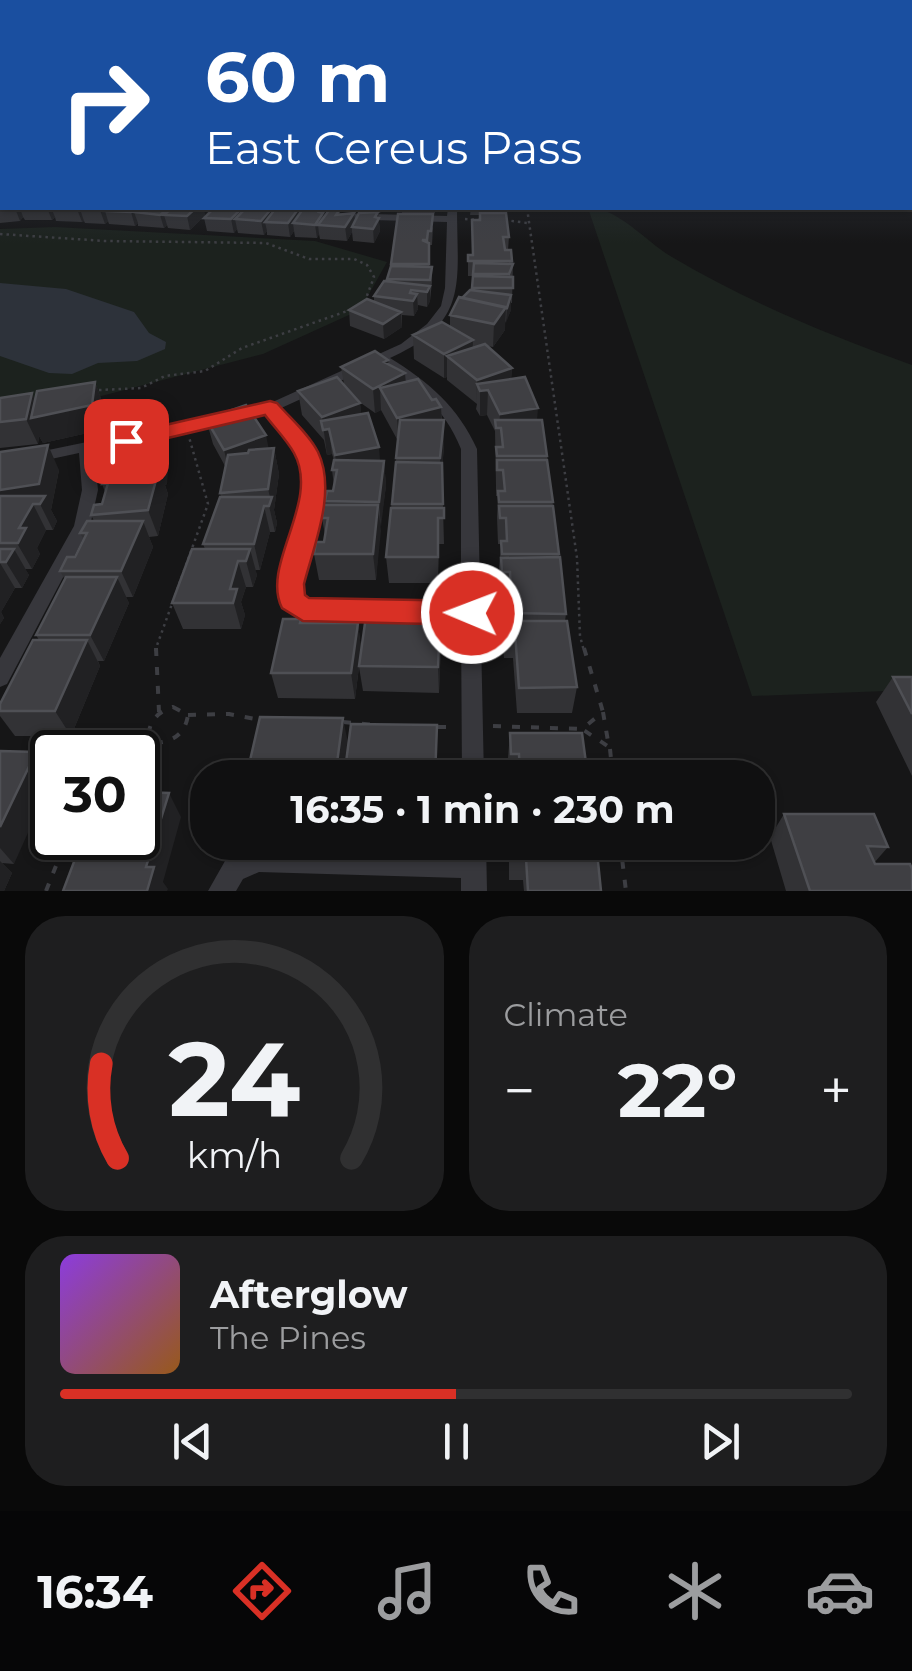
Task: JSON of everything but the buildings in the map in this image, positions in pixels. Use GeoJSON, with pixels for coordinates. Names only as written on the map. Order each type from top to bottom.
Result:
{"type":"FeatureCollection","features":[{"type":"Feature","properties":{"kind":"street"},"geometry":{"type":"LineString","coordinates":[[0,465],[270,408],[382,359],[431,327],[447,306],[451,288],[452,213],[326,211]]}},
{"type":"Feature","properties":{"kind":"street"},"geometry":{"type":"LineString","coordinates":[[382,359],[425,386],[460,423],[469,449],[473,760]]}},
{"type":"Feature","properties":{"kind":"street"},"geometry":{"type":"LineString","coordinates":[[270,408],[307,453],[312,474],[311,507],[290,584],[292,600],[303,610],[472,613]]}},
{"type":"Feature","properties":{"kind":"street"},"geometry":{"type":"LineString","coordinates":[[0,678],[82,526],[90,490],[86,449]]}},
{"type":"Feature","properties":{"kind":"street"},"geometry":{"type":"LineString","coordinates":[[228,880],[259,860],[474,866]]}},
{"type":"Feature","properties":{"kind":"path"},"geometry":{"type":"LineString","coordinates":[[527,210],[577,558],[580,636],[604,712],[611,760]]}},
{"type":"Feature","properties":{"kind":"path"},"geometry":{"type":"LineString","coordinates":[[452,213],[486,220]]}},
{"type":"Feature","properties":{"kind":"path"},"geometry":{"type":"LineString","coordinates":[[500,220],[528,220]]}},
{"type":"Feature","properties":{"kind":"path"},"geometry":{"type":"LineString","coordinates":[[0,234],[106,241],[266,243],[309,259],[354,259],[368,266],[374,277],[366,300],[337,317],[242,348],[205,371],[164,376],[141,388],[96,390]]}},
{"type":"Feature","properties":{"kind":"path"},"geometry":{"type":"LineString","coordinates":[[159,712],[154,654],[208,504],[187,428]]}},
{"type":"Feature","properties":{"kind":"path"},"geometry":{"type":"LineString","coordinates":[[149,730],[159,712],[172,707],[188,715],[229,714],[261,720]]}},
{"type":"Feature","properties":{"kind":"path"},"geometry":{"type":"LineString","coordinates":[[582,729],[604,712]]}},
{"type":"Feature","properties":{"kind":"path"},"geometry":{"type":"LineString","coordinates":[[160,743],[170,742],[182,734],[188,715]]}},
{"type":"Feature","properties":{"kind":"path"},"geometry":{"type":"LineString","coordinates":[[329,722],[389,726]]}},
{"type":"Feature","properties":{"kind":"path"},"geometry":{"type":"LineString","coordinates":[[422,726],[582,729],[610,747]]}},
{"type":"Feature","properties":{"kind":"path"},"geometry":{"type":"LineString","coordinates":[[46,891],[58,860]]}},
{"type":"Feature","properties":{"kind":"path"},"geometry":{"type":"LineString","coordinates":[[622,860],[626,891]]}},
{"type":"Feature","properties":{"kind":"shaded area"},"geometry":{"type":"Polygon","coordinates":[[[589,210],[610,213],[662,251],[759,303],[912,365],[912,690],[752,696],[589,210]]]}},
{"type":"Feature","properties":{"kind":"shaded area"},"geometry":{"type":"Polygon","coordinates":[[[55,227],[315,241],[387,262],[360,310],[263,354],[63,406],[0,418],[0,229],[55,227]]]}},
{"type":"Feature","properties":{"kind":"shaded area"},"geometry":{"type":"Polygon","coordinates":[[[0,283],[66,289],[134,312],[149,333],[166,342],[165,349],[137,361],[98,363],[72,374],[49,373],[0,356],[0,283]]]}},
{"type":"Feature","properties":{"kind":"route"},"geometry":{"type":"LineString","coordinates":[[126,441],[270,408],[307,453],[312,474],[311,507],[290,584],[292,600],[303,610],[472,613]]}}]}
